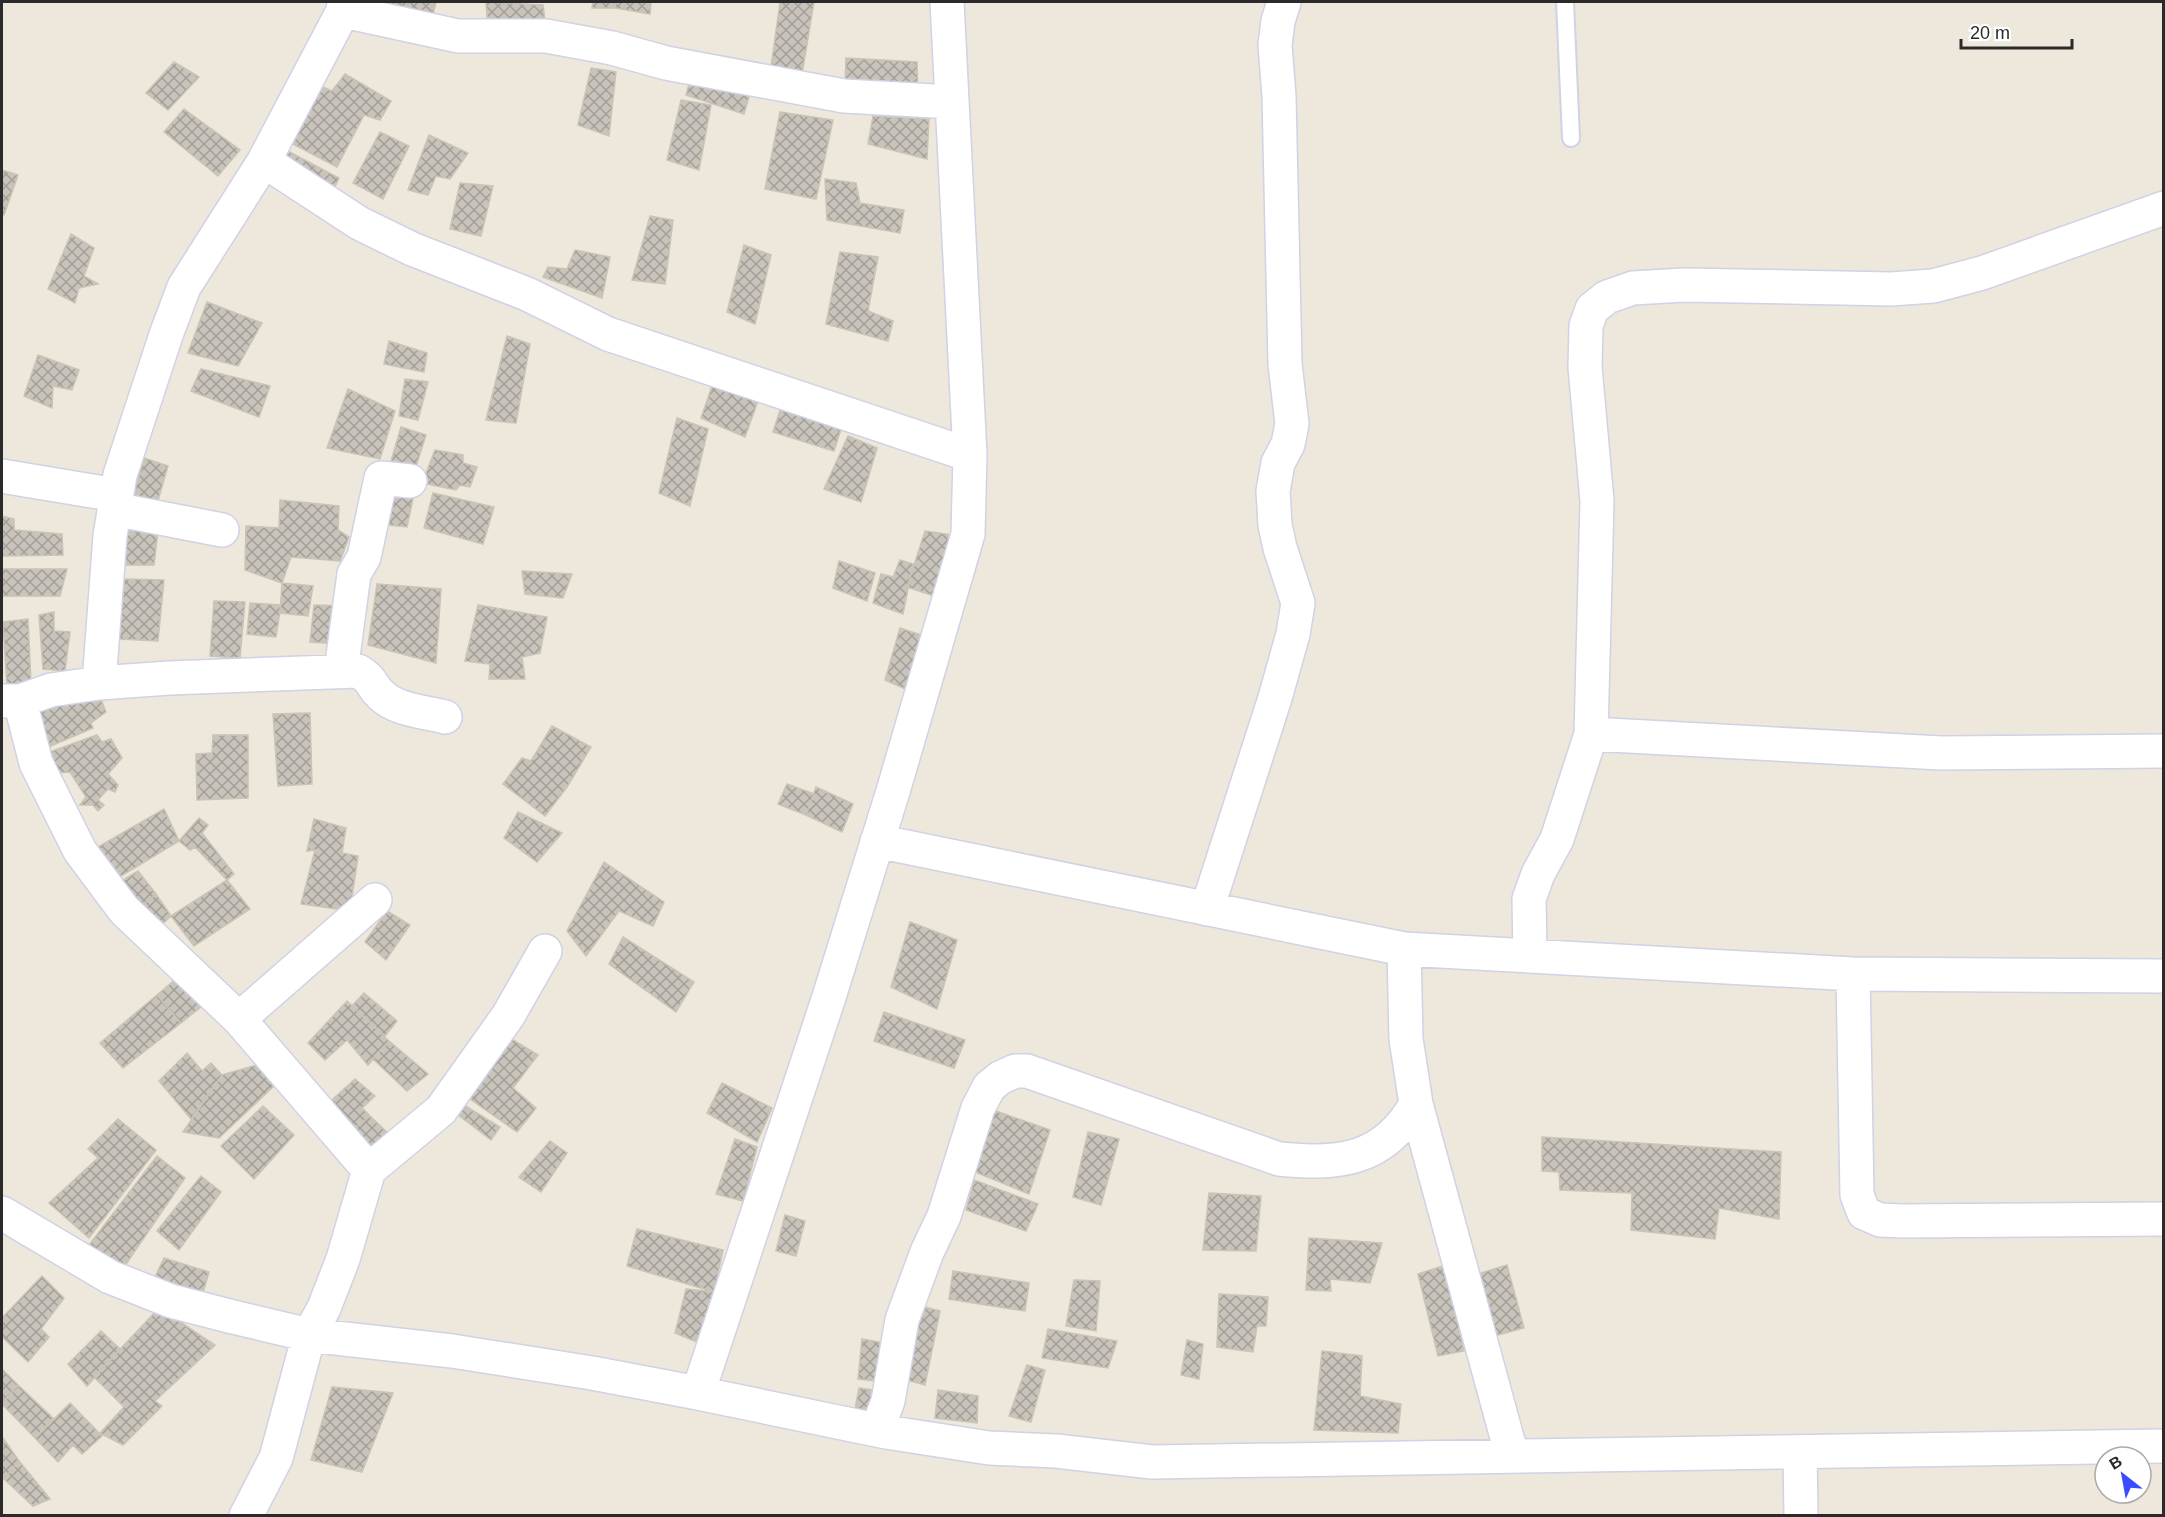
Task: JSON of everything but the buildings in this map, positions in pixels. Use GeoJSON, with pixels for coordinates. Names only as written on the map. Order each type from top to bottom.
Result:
{"type":"FeatureCollection","features":[{"type":"Feature","properties":{"kind":"street"},"geometry":{"type":"LineString","coordinates":[[698,1393],[755,1225],[877,841],[968,534],[970,455],[947,2]]}},
{"type":"Feature","properties":{"kind":"street"},"geometry":{"type":"LineString","coordinates":[[1207,909],[1275,698],[1293,634],[1298,603],[1280,548],[1275,525],[1273,491],[1278,463],[1288,444],[1292,424],[1285,364],[1280,129],[1275,45],[1278,21],[1284,2]]}},
{"type":"Feature","properties":{"kind":"street"},"geometry":{"type":"LineString","coordinates":[[99,683],[115,502],[123,466],[184,287],[264,161],[343,6],[458,36],[546,36],[844,96],[952,102]]}},
{"type":"Feature","properties":{"kind":"street"},"geometry":{"type":"LineString","coordinates":[[264,161],[359,224],[412,249],[527,294],[608,334],[970,455]]}},
{"type":"Feature","properties":{"kind":"street"},"geometry":{"type":"LineString","coordinates":[[1530,954],[1529,899],[1538,874],[1557,838],[1591,734],[1597,501],[1585,367],[1586,326],[1592,309],[1607,297],[1633,288],[1684,285],[1891,289],[1933,286],[1982,273],[2163,208]]}},
{"type":"Feature","properties":{"kind":"street"},"geometry":{"type":"LineString","coordinates":[[2,476],[222,530]]}},
{"type":"Feature","properties":{"kind":"street"},"geometry":{"type":"LineString","coordinates":[[341,671],[354,574],[364,557],[381,478],[410,481]]}},
{"type":"Feature","properties":{"kind":"street"},"geometry":{"type":"LineString","coordinates":[[369,1170],[239,1019],[124,910],[80,851],[36,763],[11,701],[51,690],[99,683],[358,671],[370,678],[381,696],[407,708],[446,717]]}},
{"type":"Feature","properties":{"kind":"street"},"geometry":{"type":"LineString","coordinates":[[1591,734],[1941,753],[2163,751]]}},
{"type":"Feature","properties":{"kind":"street"},"geometry":{"type":"LineString","coordinates":[[877,841],[1404,950],[1530,954],[1853,974],[2163,976]]}},
{"type":"Feature","properties":{"kind":"street"},"geometry":{"type":"LineString","coordinates":[[239,1019],[375,900]]}},
{"type":"Feature","properties":{"kind":"street"},"geometry":{"type":"LineString","coordinates":[[1404,950],[1406,1039],[1416,1104],[1512,1456]]}},
{"type":"Feature","properties":{"kind":"street"},"geometry":{"type":"LineString","coordinates":[[246,1515],[276,1458],[309,1335],[324,1308],[343,1259],[369,1170],[441,1110],[508,1016],[545,951]]}},
{"type":"Feature","properties":{"kind":"street"},"geometry":{"type":"LineString","coordinates":[[1853,974],[1857,1195],[1864,1213],[1880,1220],[1902,1221],[2163,1219]]}},
{"type":"Feature","properties":{"kind":"street"},"geometry":{"type":"LineString","coordinates":[[877,1430],[888,1401],[902,1320],[927,1252],[944,1216],[978,1108],[989,1087],[1000,1078],[1015,1071],[1027,1071],[1279,1159],[1307,1162],[1335,1161],[1374,1149],[1394,1135],[1416,1104]]}},
{"type":"Feature","properties":{"kind":"street"},"geometry":{"type":"LineString","coordinates":[[2,1213],[110,1276],[150,1293],[194,1307],[309,1335],[452,1351],[592,1373],[877,1430],[989,1448],[1056,1451],[1152,1462],[2163,1446]]}},
{"type":"Feature","properties":{"kind":"street"},"geometry":{"type":"LineString","coordinates":[[1800,1452],[1801,1515]]}},
{"type":"Feature","properties":{"kind":"lane"},"geometry":{"type":"LineString","coordinates":[[1565,2],[1571,138]]}}]}
